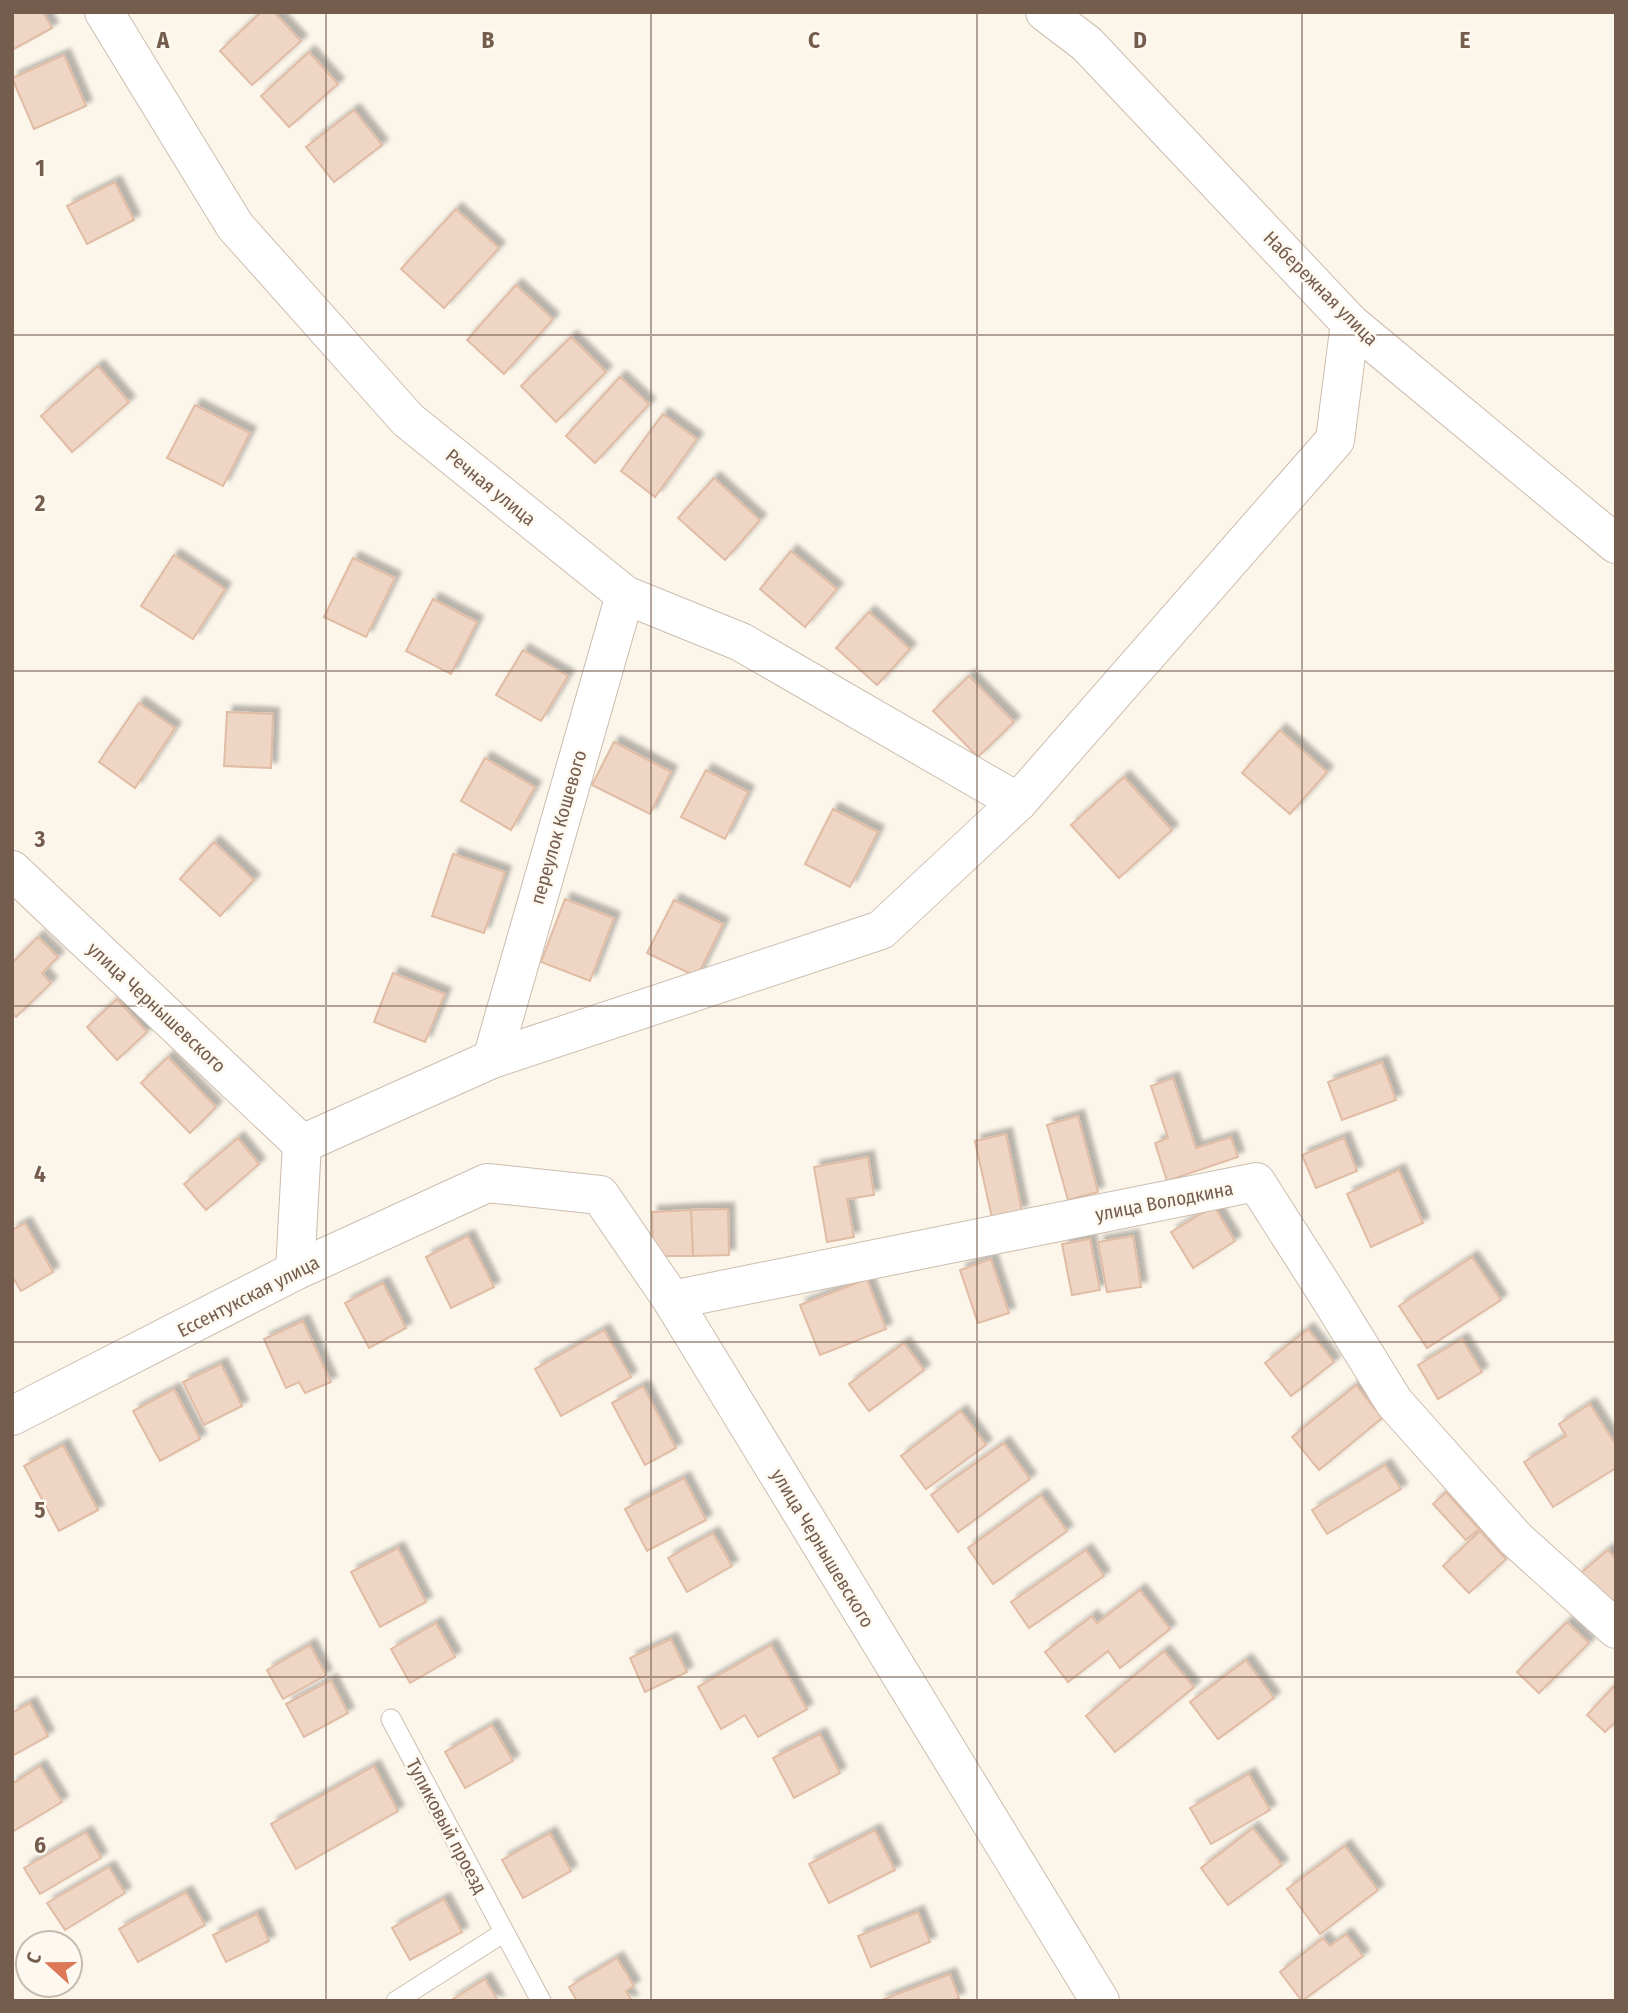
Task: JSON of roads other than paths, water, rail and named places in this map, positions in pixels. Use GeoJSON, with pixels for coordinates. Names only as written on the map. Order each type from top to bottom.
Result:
{"type":"FeatureCollection","features":[{"type":"Feature","properties":{"kind":"street","name":"Речная улица"},"geometry":{"type":"LineString","coordinates":[[104,12],[234,226],[408,420],[625,595],[741,642],[1018,802]]}},
{"type":"Feature","properties":{"kind":"street","name":"Набережная улица"},"geometry":{"type":"LineString","coordinates":[[1045,12],[1087,44],[1350,323],[1616,544]]}},
{"type":"Feature","properties":{"kind":"street"},"geometry":{"type":"LineString","coordinates":[[295,1271],[302,1144],[492,1059],[881,930],[1018,802],[1335,440],[1350,323]]}},
{"type":"Feature","properties":{"kind":"street","name":"переулок Кошевого"},"geometry":{"type":"LineString","coordinates":[[492,1059],[625,595]]}},
{"type":"Feature","properties":{"kind":"street","name":"улица Чернышевского"},"geometry":{"type":"LineString","coordinates":[[12,870],[302,1144]]}},
{"type":"Feature","properties":{"kind":"street","name":"улица Володкина"},"geometry":{"type":"LineString","coordinates":[[671,1300],[1255,1182],[1394,1402],[1516,1539],[1616,1629]]}},
{"type":"Feature","properties":{"kind":"street","name":"улица Чернышевского"},"geometry":{"type":"LineString","coordinates":[[487,1183],[600,1195],[671,1300],[1100,2001]]}},
{"type":"Feature","properties":{"kind":"street","name":"Ессентукская улица"},"geometry":{"type":"LineString","coordinates":[[12,1416],[295,1271],[487,1183]]}},
{"type":"Feature","properties":{"kind":"lane","name":"Тупиковый проезд"},"geometry":{"type":"LineString","coordinates":[[391,1719],[541,2001]]}},
{"type":"Feature","properties":{"kind":"lane"},"geometry":{"type":"LineString","coordinates":[[396,2001],[503,1933]]}}]}
